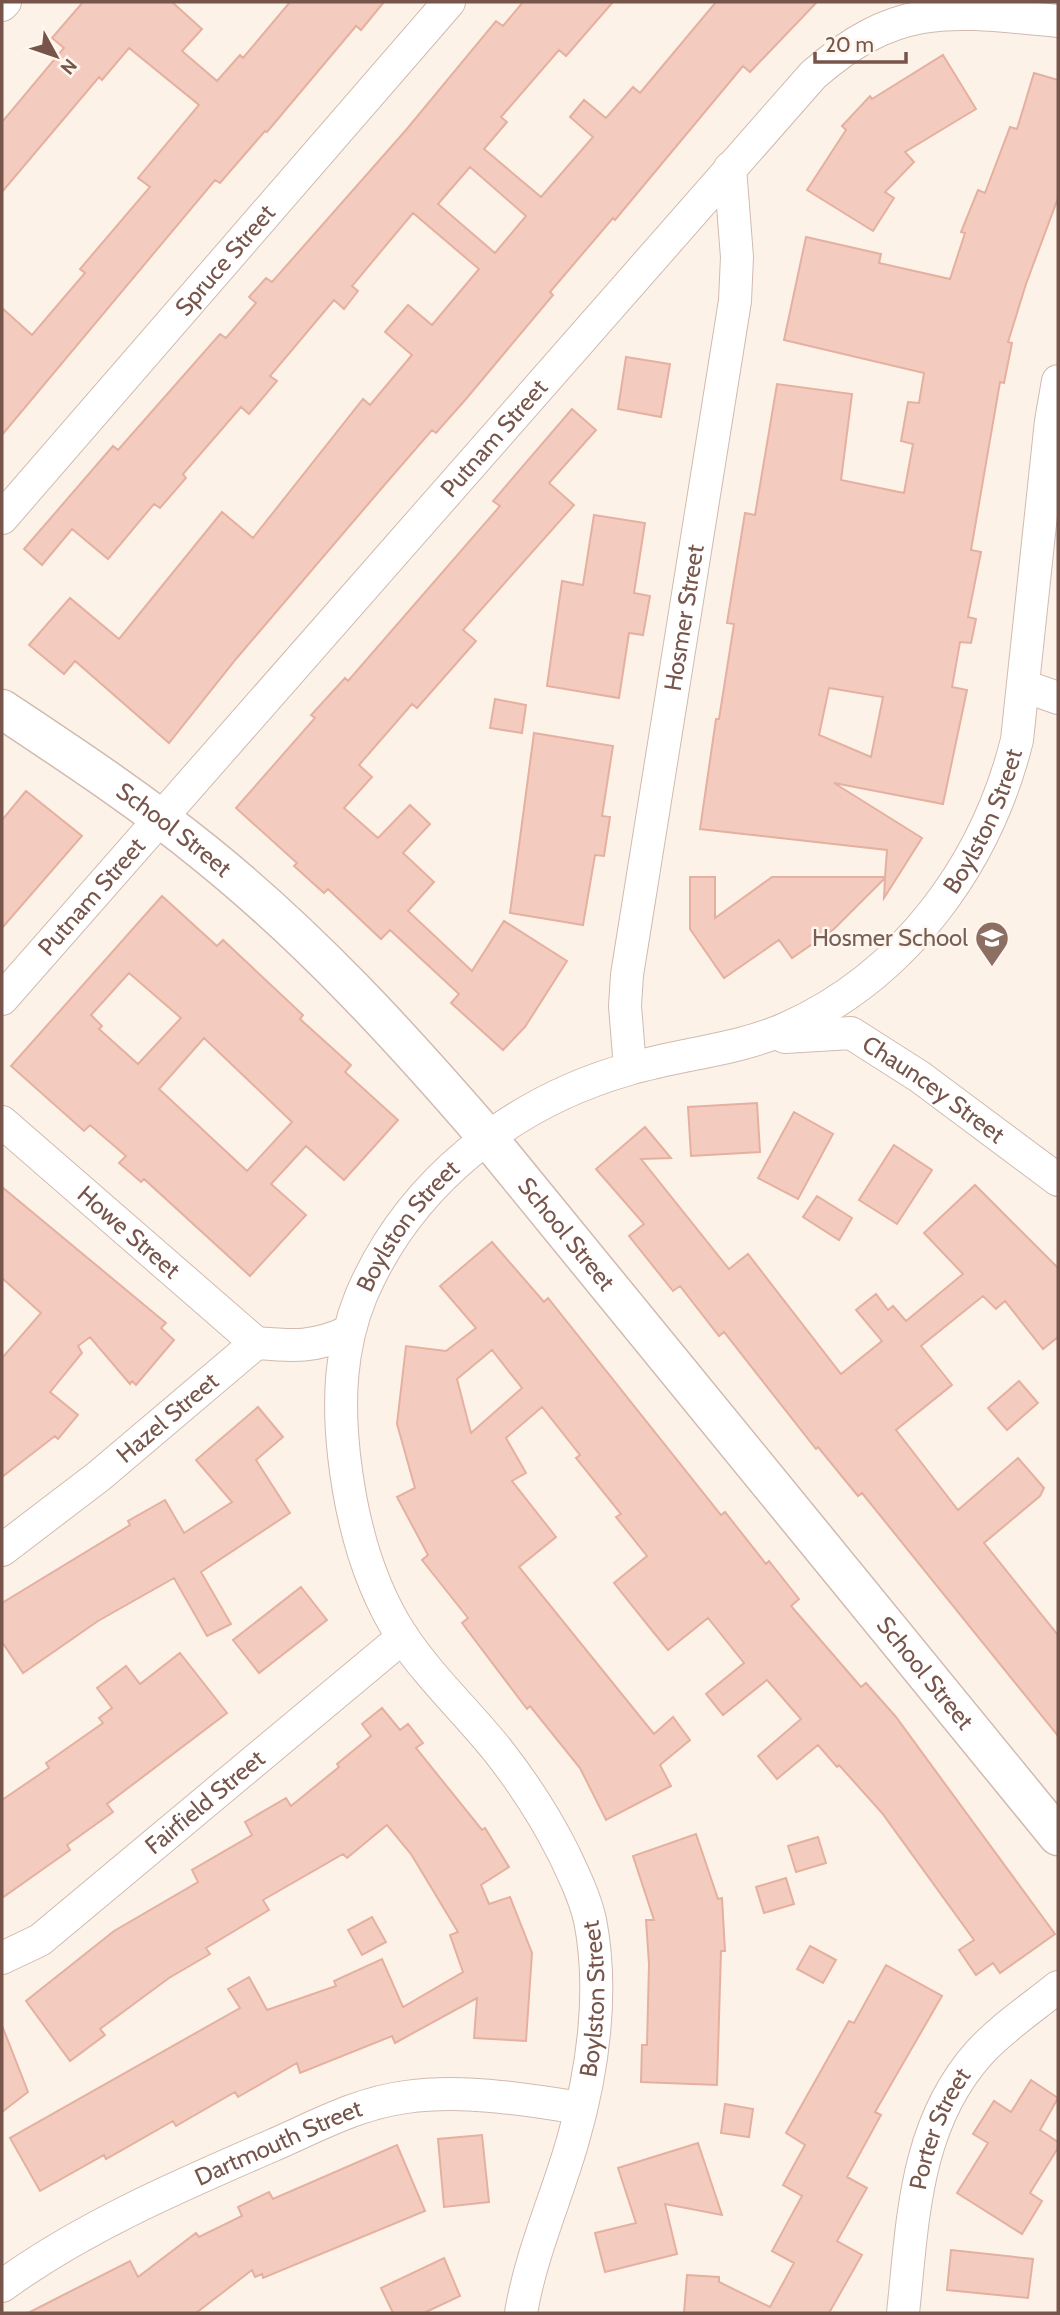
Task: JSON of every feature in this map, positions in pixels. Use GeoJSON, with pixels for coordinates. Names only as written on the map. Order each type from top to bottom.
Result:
{"type":"FeatureCollection","features":[{"type":"Feature","properties":{"kind":"street","name":"Spruce Street"},"geometry":{"type":"LineString","coordinates":[[2,518],[449,2]]}},
{"type":"Feature","properties":{"kind":"street","name":"Putnam Street"},"geometry":{"type":"LineString","coordinates":[[2,999],[813,75],[841,51],[904,19],[943,13],[1058,21]]}},
{"type":"Feature","properties":{"kind":"street","name":"Hosmer Street"},"geometry":{"type":"LineString","coordinates":[[630,1068],[625,1006],[627,975],[735,300],[737,257],[730,168]]}},
{"type":"Feature","properties":{"kind":"street","name":"Boylston Street"},"geometry":{"type":"LineString","coordinates":[[521,2313],[527,2278],[572,2147],[580,2108],[596,2008],[589,1916],[553,1832],[528,1791],[403,1637],[365,1557],[353,1514],[341,1423],[340,1378],[348,1332],[363,1293],[407,1218],[431,1189],[487,1136],[555,1096],[630,1068],[756,1040],[818,1013],[850,992],[897,953],[943,901],[991,823],[1007,781],[1017,740],[1051,421],[1058,381]]}},
{"type":"Feature","properties":{"kind":"street"},"geometry":{"type":"LineString","coordinates":[[1024,686],[1058,698]]}},
{"type":"Feature","properties":{"kind":"street","name":"School Street"},"geometry":{"type":"LineString","coordinates":[[2,709],[159,818],[243,886],[348,982],[487,1136],[1058,1836]]}},
{"type":"Feature","properties":{"kind":"street","name":"Chauncey Street"},"geometry":{"type":"LineString","coordinates":[[756,1040],[851,1032],[920,1077],[1058,1180]]}},
{"type":"Feature","properties":{"kind":"street","name":"Howe Street"},"geometry":{"type":"LineString","coordinates":[[2,1122],[256,1343]]}},
{"type":"Feature","properties":{"kind":"street"},"geometry":{"type":"LineString","coordinates":[[256,1343],[295,1347],[322,1344],[348,1332]]}},
{"type":"Feature","properties":{"kind":"street","name":"Hazel Street"},"geometry":{"type":"LineString","coordinates":[[2,1550],[130,1451],[256,1343]]}},
{"type":"Feature","properties":{"kind":"street","name":"Fairfield Street"},"geometry":{"type":"LineString","coordinates":[[2,1958],[40,1940],[403,1637]]}},
{"type":"Feature","properties":{"kind":"street","name":"Porter Street"},"geometry":{"type":"LineString","coordinates":[[903,2313],[916,2190],[925,2148],[939,2112],[959,2078],[981,2052],[1058,1987]]}},
{"type":"Feature","properties":{"kind":"street","name":"Dartmouth Street"},"geometry":{"type":"LineString","coordinates":[[2,2286],[83,2235],[219,2168],[369,2105],[404,2097],[485,2094],[580,2108]]}},
{"type":"Feature","properties":{"kind":"building"},"geometry":{"type":"Polygon","coordinates":[[[83,2],[172,2],[202,29],[182,51],[217,81],[240,55],[243,58],[290,2],[384,2],[361,30],[356,26],[267,132],[265,131],[220,183],[215,180],[2,435],[2,308],[32,335],[85,273],[80,269],[150,187],[138,178],[199,105],[129,48],[102,80],[99,77],[2,192],[2,122],[64,48],[52,38],[83,2]]]}},
{"type":"Feature","properties":{"kind":"building"},"geometry":{"type":"Polygon","coordinates":[[[523,2],[613,2],[566,56],[559,50],[501,117],[507,122],[484,149],[541,197],[593,137],[570,117],[584,100],[606,118],[633,87],[640,93],[716,2],[817,2],[750,72],[743,66],[615,220],[613,218],[550,292],[553,295],[466,399],[436,433],[432,430],[387,482],[236,659],[169,743],[75,661],[64,674],[29,645],[70,598],[119,639],[222,512],[253,538],[363,399],[370,405],[412,355],[385,332],[408,305],[432,325],[479,269],[413,213],[352,286],[358,291],[344,309],[334,300],[270,376],[277,381],[249,414],[241,407],[183,474],[186,478],[160,508],[154,504],[108,559],[72,529],[42,565],[24,549],[113,446],[118,450],[220,334],[226,338],[256,303],[249,297],[266,278],[272,282],[406,130],[496,21],[503,26],[523,2]],[[470,167],[438,204],[495,253],[526,216],[470,167]]]}},
{"type":"Feature","properties":{"kind":"building"},"geometry":{"type":"Polygon","coordinates":[[[943,55],[976,109],[905,152],[914,162],[885,192],[894,198],[873,231],[807,190],[846,130],[842,126],[870,96],[872,99],[943,55]]]}},
{"type":"Feature","properties":{"kind":"building"},"geometry":{"type":"Polygon","coordinates":[[[1034,73],[1058,80],[1058,198],[1026,284],[1008,342],[1012,343],[1004,383],[1000,382],[971,550],[981,552],[968,617],[976,619],[971,643],[960,642],[952,687],[967,690],[943,804],[834,783],[922,838],[884,898],[885,878],[834,929],[792,958],[779,940],[724,978],[690,929],[690,877],[715,877],[715,918],[772,877],[885,877],[887,850],[700,829],[716,719],[719,719],[734,624],[727,623],[745,513],[755,515],[777,384],[852,394],[841,480],[904,493],[913,444],[901,441],[908,402],[919,403],[924,373],[784,340],[806,237],[881,254],[879,263],[950,279],[965,233],[961,232],[978,190],[985,193],[1010,127],[1017,129],[1034,73]],[[829,688],[819,735],[871,757],[883,697],[829,688]]]}},
{"type":"Feature","properties":{"kind":"building"},"geometry":{"type":"Polygon","coordinates":[[[626,357],[670,364],[661,417],[618,409],[626,357]]]}},
{"type":"Feature","properties":{"kind":"building"},"geometry":{"type":"Polygon","coordinates":[[[572,409],[596,430],[549,483],[574,505],[463,630],[476,641],[417,708],[412,704],[359,765],[372,777],[344,808],[378,838],[410,805],[430,824],[403,853],[434,882],[408,911],[472,971],[504,921],[567,961],[525,1027],[503,1050],[451,1003],[459,994],[390,930],[381,939],[328,889],[324,893],[294,866],[297,863],[236,808],[315,718],[311,715],[345,678],[348,681],[500,506],[493,501],[572,409]]]}},
{"type":"Feature","properties":{"kind":"building"},"geometry":{"type":"Polygon","coordinates":[[[594,515],[645,523],[634,593],[650,596],[643,635],[629,633],[619,698],[547,686],[562,581],[583,585],[594,515]]]}},
{"type":"Feature","properties":{"kind":"building"},"geometry":{"type":"Polygon","coordinates":[[[495,699],[526,705],[522,733],[490,728],[495,699]]]}},
{"type":"Feature","properties":{"kind":"building"},"geometry":{"type":"Polygon","coordinates":[[[534,733],[613,746],[602,816],[610,817],[604,856],[595,855],[583,925],[510,913],[534,733]]]}},
{"type":"Feature","properties":{"kind":"building"},"geometry":{"type":"Polygon","coordinates":[[[26,791],[82,836],[2,928],[2,820],[26,791]]]}},
{"type":"Feature","properties":{"kind":"building"},"geometry":{"type":"Polygon","coordinates":[[[162,896],[217,946],[223,940],[303,1015],[300,1019],[351,1065],[345,1072],[398,1120],[344,1180],[306,1146],[271,1184],[306,1215],[250,1276],[144,1179],[141,1182],[119,1163],[126,1156],[90,1125],[84,1131],[11,1066],[162,896]],[[129,973],[91,1015],[102,1026],[99,1029],[138,1064],[181,1018],[129,973]],[[204,1038],[159,1089],[247,1171],[292,1122],[204,1038]]]}},
{"type":"Feature","properties":{"kind":"building"},"geometry":{"type":"Polygon","coordinates":[[[757,1103],[760,1152],[691,1156],[688,1107],[757,1103]]]}},
{"type":"Feature","properties":{"kind":"building"},"geometry":{"type":"Polygon","coordinates":[[[794,1112],[833,1134],[798,1199],[758,1178],[794,1112]]]}},
{"type":"Feature","properties":{"kind":"building"},"geometry":{"type":"Polygon","coordinates":[[[645,1127],[671,1158],[641,1159],[729,1269],[748,1254],[841,1374],[882,1341],[856,1310],[876,1294],[888,1310],[893,1306],[906,1321],[963,1274],[924,1233],[975,1185],[1058,1268],[1058,1337],[1043,1349],[1005,1301],[996,1309],[983,1296],[921,1346],[952,1385],[896,1430],[958,1510],[1018,1458],[1044,1488],[1040,1496],[984,1543],[1058,1635],[1058,1736],[862,1493],[858,1496],[818,1447],[816,1449],[724,1332],[719,1336],[680,1286],[673,1291],[629,1236],[644,1224],[596,1169],[645,1127]]]}},
{"type":"Feature","properties":{"kind":"building"},"geometry":{"type":"Polygon","coordinates":[[[894,1145],[932,1170],[897,1224],[859,1200],[894,1145]]]}},
{"type":"Feature","properties":{"kind":"building"},"geometry":{"type":"Polygon","coordinates":[[[2,1187],[166,1323],[161,1328],[174,1340],[136,1385],[132,1381],[130,1384],[90,1337],[78,1346],[82,1353],[50,1392],[78,1415],[58,1439],[55,1436],[2,1477],[2,1358],[41,1313],[2,1278],[2,1187]]]}},
{"type":"Feature","properties":{"kind":"building"},"geometry":{"type":"Polygon","coordinates":[[[817,1196],[852,1218],[839,1240],[803,1217],[817,1196]]]}},
{"type":"Feature","properties":{"kind":"building"},"geometry":{"type":"Polygon","coordinates":[[[492,1242],[544,1302],[548,1298],[721,1515],[725,1512],[766,1564],[769,1561],[799,1599],[791,1606],[861,1687],[866,1683],[896,1717],[1055,1934],[1000,1973],[993,1963],[976,1975],[959,1950],[974,1940],[882,1813],[839,1765],[837,1767],[818,1745],[777,1779],[758,1756],[801,1719],[767,1680],[723,1715],[706,1694],[744,1663],[708,1618],[668,1650],[614,1583],[647,1556],[616,1517],[621,1514],[576,1458],[580,1455],[542,1407],[506,1438],[526,1473],[512,1481],[556,1537],[519,1567],[654,1734],[673,1717],[690,1740],[660,1765],[671,1786],[606,1820],[580,1768],[530,1706],[527,1709],[462,1623],[468,1618],[422,1560],[428,1555],[397,1497],[415,1488],[397,1424],[406,1346],[446,1351],[476,1328],[440,1286],[492,1242]],[[492,1350],[457,1379],[471,1433],[522,1388],[492,1350]]]}},
{"type":"Feature","properties":{"kind":"building"},"geometry":{"type":"Polygon","coordinates":[[[1019,1381],[1038,1403],[1007,1430],[988,1408],[1019,1381]]]}},
{"type":"Feature","properties":{"kind":"building"},"geometry":{"type":"Polygon","coordinates":[[[258,1407],[283,1437],[256,1460],[290,1513],[201,1572],[231,1624],[207,1636],[174,1578],[98,1621],[23,1673],[2,1642],[2,1603],[130,1525],[128,1521],[165,1500],[184,1533],[232,1502],[196,1460],[258,1407]]]}},
{"type":"Feature","properties":{"kind":"building"},"geometry":{"type":"Polygon","coordinates":[[[301,1587],[327,1620],[259,1673],[233,1640],[301,1587]]]}},
{"type":"Feature","properties":{"kind":"building"},"geometry":{"type":"Polygon","coordinates":[[[180,1653],[227,1713],[107,1804],[113,1812],[67,1845],[70,1850],[2,1898],[2,1800],[49,1768],[46,1763],[103,1723],[99,1718],[112,1708],[97,1688],[126,1666],[140,1684],[180,1653]]]}},
{"type":"Feature","properties":{"kind":"building"},"geometry":{"type":"Polygon","coordinates":[[[382,1708],[400,1730],[408,1724],[423,1743],[416,1748],[482,1830],[485,1828],[509,1867],[481,1885],[489,1904],[510,1897],[532,1953],[526,2041],[474,2038],[477,1998],[395,2043],[392,2036],[300,2073],[297,2063],[238,2097],[235,2092],[176,2126],[173,2121],[106,2159],[104,2155],[40,2191],[10,2138],[240,2008],[228,1989],[249,1977],[267,2010],[336,1986],[334,1981],[382,1959],[403,2007],[463,1972],[450,1935],[458,1932],[411,1854],[387,1825],[347,1858],[343,1854],[263,1900],[269,1910],[206,1948],[210,1954],[169,1978],[100,2029],[105,2035],[70,2061],[26,2001],[114,1931],[198,1882],[192,1870],[252,1835],[245,1822],[286,1798],[291,1806],[339,1767],[337,1764],[371,1736],[362,1724],[382,1708]]]}},
{"type":"Feature","properties":{"kind":"building"},"geometry":{"type":"Polygon","coordinates":[[[696,1834],[718,1899],[722,1898],[725,1951],[721,1951],[717,2085],[641,2082],[642,2045],[647,2045],[649,1964],[646,1920],[654,1920],[633,1856],[696,1834]]]}},
{"type":"Feature","properties":{"kind":"building"},"geometry":{"type":"Polygon","coordinates":[[[818,1837],[826,1863],[796,1872],[788,1846],[818,1837]]]}},
{"type":"Feature","properties":{"kind":"building"},"geometry":{"type":"Polygon","coordinates":[[[786,1878],[794,1904],[764,1913],[756,1887],[786,1878]]]}},
{"type":"Feature","properties":{"kind":"building"},"geometry":{"type":"Polygon","coordinates":[[[372,1917],[386,1942],[362,1955],[348,1930],[372,1917]]]}},
{"type":"Feature","properties":{"kind":"building"},"geometry":{"type":"Polygon","coordinates":[[[810,1946],[836,1960],[823,1983],[797,1969],[810,1946]]]}},
{"type":"Feature","properties":{"kind":"building"},"geometry":{"type":"Polygon","coordinates":[[[886,1965],[942,1996],[875,2112],[881,2115],[847,2177],[867,2188],[837,2241],[862,2255],[829,2313],[684,2313],[687,2275],[719,2277],[719,2282],[770,2307],[794,2263],[772,2251],[802,2196],[783,2185],[805,2145],[786,2133],[849,2021],[854,2023],[886,1965]]]}},
{"type":"Feature","properties":{"kind":"building"},"geometry":{"type":"Polygon","coordinates":[[[2,2029],[28,2092],[2,2112],[2,2029]]]}},
{"type":"Feature","properties":{"kind":"building"},"geometry":{"type":"Polygon","coordinates":[[[1031,2080],[1058,2098],[1040,2130],[1058,2142],[1058,2148],[1030,2193],[1042,2201],[1022,2234],[957,2193],[988,2143],[973,2134],[994,2101],[1011,2112],[1031,2080]]]}},
{"type":"Feature","properties":{"kind":"building"},"geometry":{"type":"Polygon","coordinates":[[[725,2104],[753,2109],[749,2137],[721,2133],[725,2104]]]}},
{"type":"Feature","properties":{"kind":"building"},"geometry":{"type":"Polygon","coordinates":[[[482,2135],[489,2202],[444,2207],[438,2139],[482,2135]]]}},
{"type":"Feature","properties":{"kind":"building"},"geometry":{"type":"Polygon","coordinates":[[[698,2143],[722,2215],[665,2204],[677,2254],[605,2272],[595,2233],[636,2223],[618,2168],[698,2143]]]}},
{"type":"Feature","properties":{"kind":"building"},"geometry":{"type":"Polygon","coordinates":[[[397,2145],[425,2211],[263,2278],[262,2274],[255,2277],[252,2270],[196,2313],[28,2313],[130,2261],[138,2277],[196,2233],[199,2237],[242,2216],[238,2207],[269,2192],[273,2199],[397,2145]]]}},
{"type":"Feature","properties":{"kind":"building"},"geometry":{"type":"Polygon","coordinates":[[[951,2250],[1033,2259],[1028,2298],[947,2290],[951,2250]]]}},
{"type":"Feature","properties":{"kind":"building"},"geometry":{"type":"Polygon","coordinates":[[[444,2258],[460,2296],[424,2313],[393,2313],[381,2288],[444,2258]]]}},
{"type":"Feature","properties":{"kind":"place","name":"Hosmer School"},"geometry":{"type":"Point","coordinates":[992,968]}}]}
